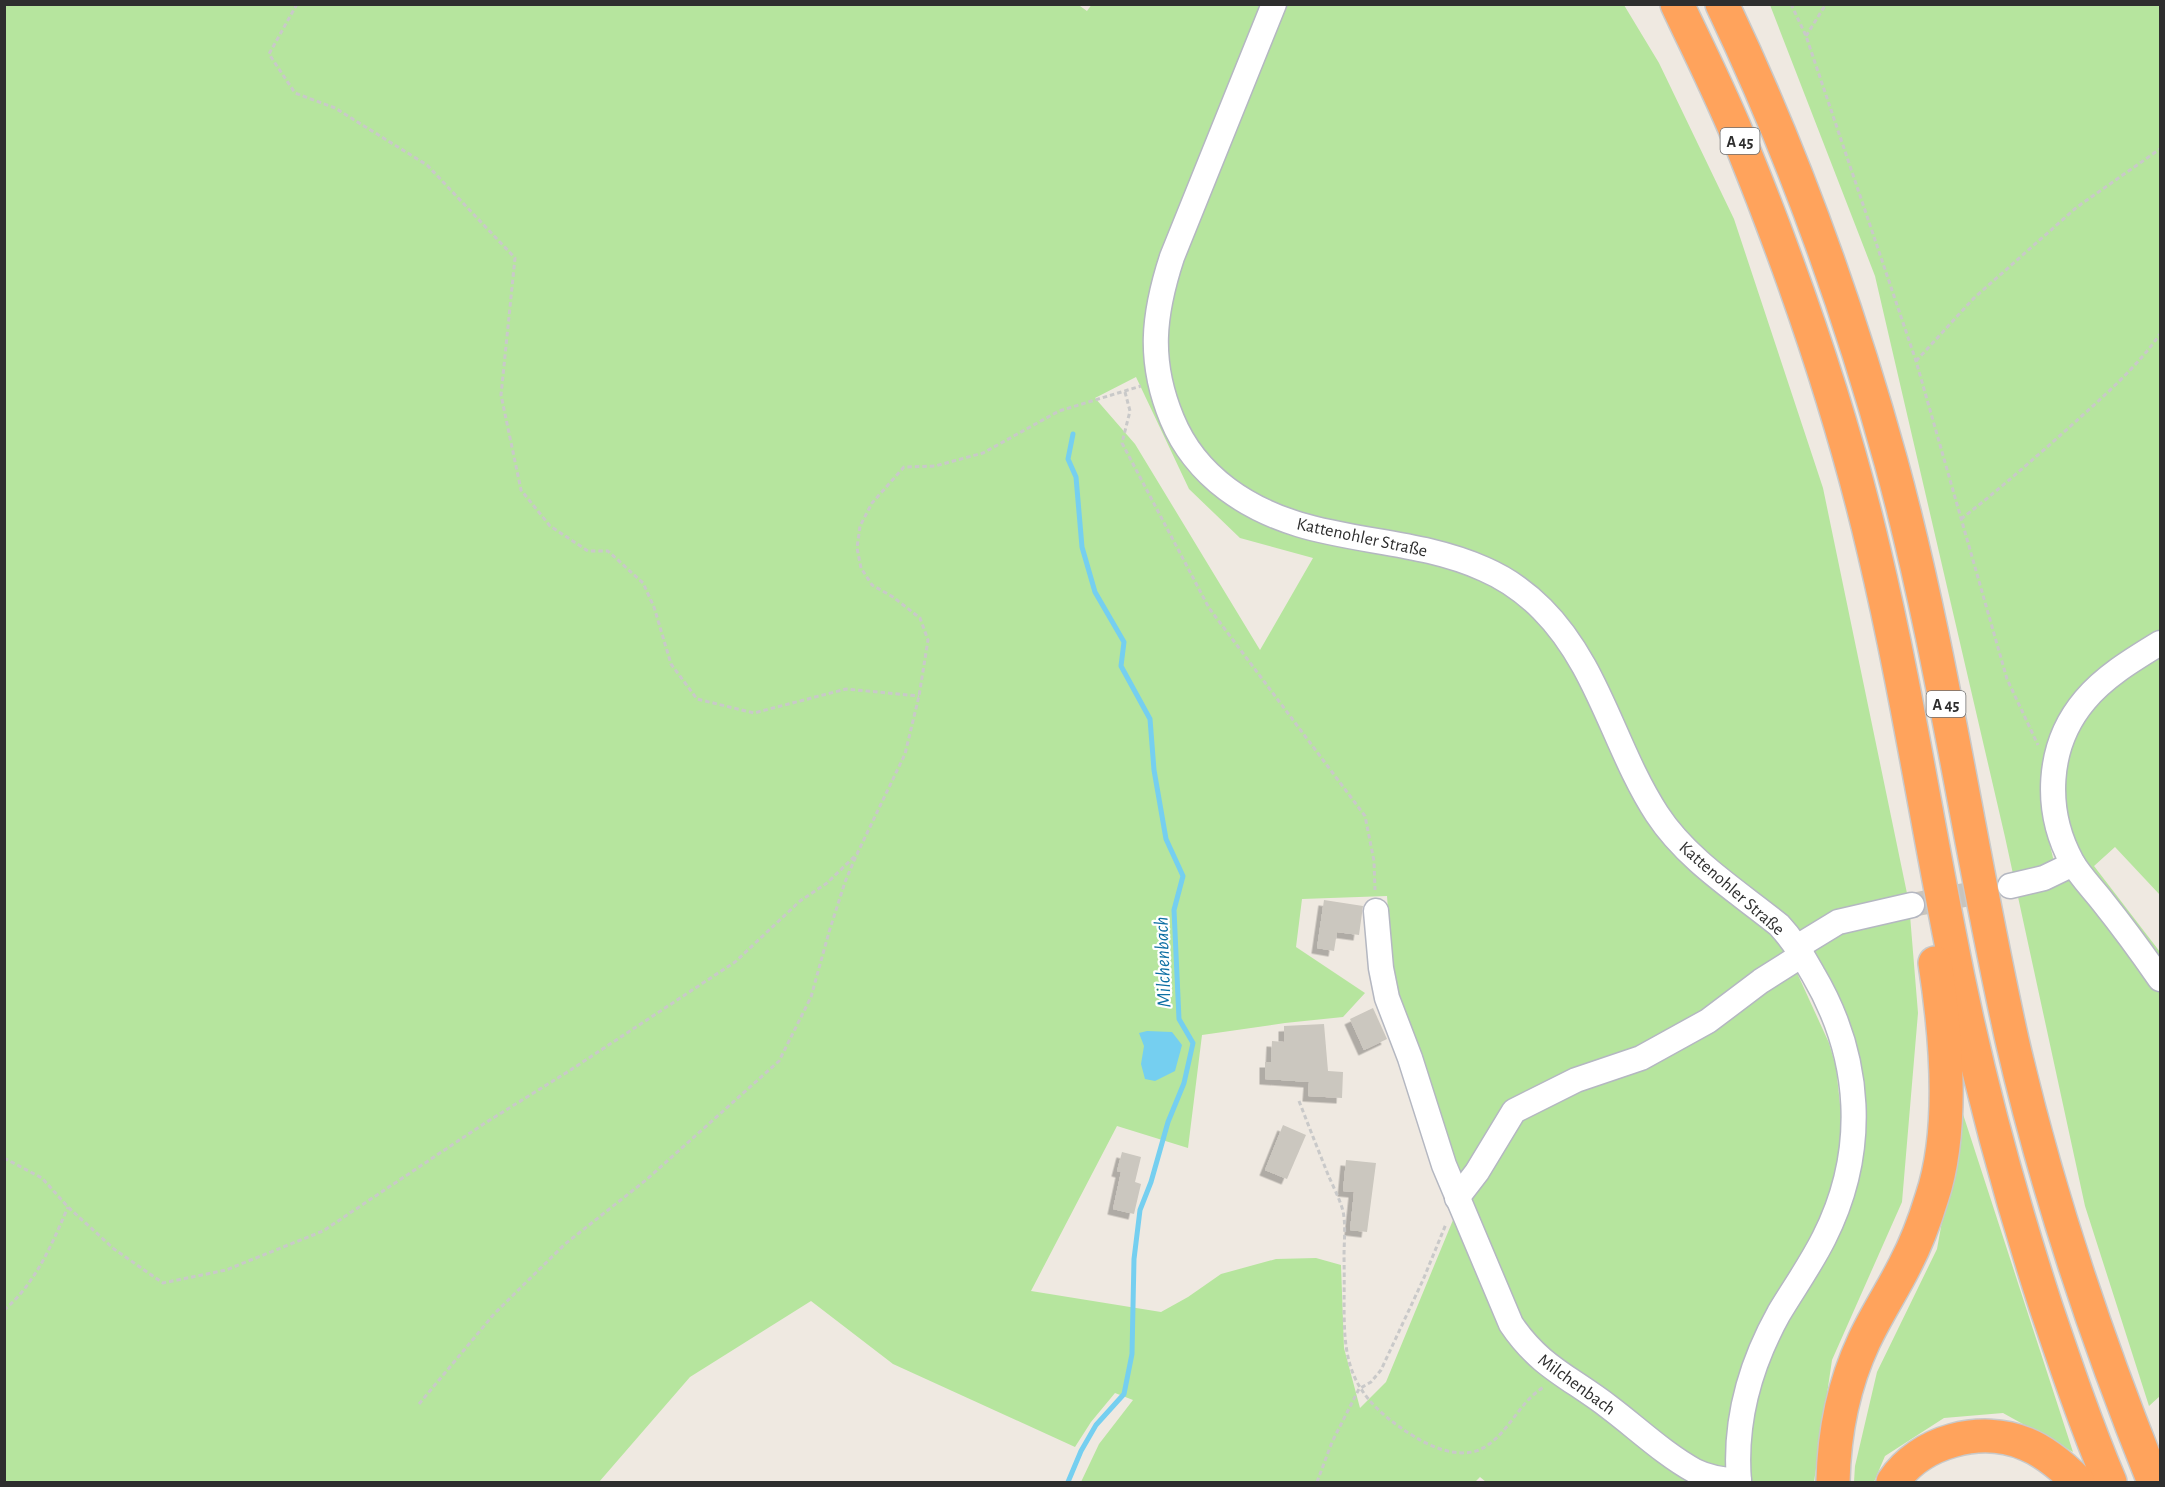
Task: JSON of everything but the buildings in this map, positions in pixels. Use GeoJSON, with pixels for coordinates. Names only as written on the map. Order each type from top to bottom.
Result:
{"type":"FeatureCollection","features":[{"type":"Feature","properties":{"kind":"highway","name":"A 45"},"geometry":{"type":"LineString","coordinates":[[1677,4],[1741,142],[1793,281],[1834,405],[1874,550],[1973,1047],[1996,1143],[2022,1234],[2059,1347],[2110,1482]]}},
{"type":"Feature","properties":{"kind":"highway","name":"A 45"},"geometry":{"type":"LineString","coordinates":[[1722,4],[1792,165],[1851,330],[1884,439],[1911,541],[1938,663],[1987,925],[2034,1129],[2059,1220],[2096,1334],[2154,1482]]}},
{"type":"Feature","properties":{"kind":"highway"},"geometry":{"type":"LineString","coordinates":[[1833,1482],[1834,1445],[1839,1414],[1849,1381],[1864,1342],[1907,1262],[1932,1197],[1941,1158],[1946,1097],[1944,1035],[1923,887],[1933,849]]}},
{"type":"Feature","properties":{"kind":"highway"},"geometry":{"type":"LineString","coordinates":[[1893,1482],[1915,1460],[1938,1445],[1964,1437],[1993,1436],[2025,1443],[2050,1457],[2078,1482]]}},
{"type":"Feature","properties":{"kind":"street","name":"Kattenohler Straße"},"geometry":{"type":"LineString","coordinates":[[1274,4],[1172,257],[1163,286],[1156,324],[1155,357],[1167,406],[1179,433],[1200,463],[1221,484],[1252,506],[1268,514],[1312,529],[1421,549],[1467,562],[1503,579],[1540,607],[1575,649],[1639,783],[1674,837],[1693,856],[1779,925],[1800,951],[1832,1009],[1842,1034],[1854,1098],[1851,1156],[1844,1186],[1823,1239],[1778,1315],[1753,1367],[1740,1432],[1739,1482]]}},
{"type":"Feature","properties":{"kind":"street"},"geometry":{"type":"LineString","coordinates":[[2160,643],[2130,662],[2086,699],[2068,724],[2055,759],[2052,781],[2053,803],[2062,840],[2073,864],[2160,978]]}},
{"type":"Feature","properties":{"kind":"street"},"geometry":{"type":"LineString","coordinates":[[2010,886],[2044,878],[2073,864]]}},
{"type":"Feature","properties":{"kind":"street"},"geometry":{"type":"LineString","coordinates":[[1376,911],[1381,968],[1387,998],[1457,1197],[1477,1172],[1514,1111],[1576,1080],[1641,1058],[1708,1021],[1838,922],[1912,904]]}},
{"type":"Feature","properties":{"kind":"street","name":"Milchenbach"},"geometry":{"type":"LineString","coordinates":[[1457,1197],[1511,1324],[1536,1356],[1601,1400],[1693,1470],[1716,1480],[1739,1482]]}},
{"type":"Feature","properties":{"kind":"path"},"geometry":{"type":"LineString","coordinates":[[297,4],[269,54],[295,93],[335,108],[427,165],[516,258],[501,395],[521,489],[550,526],[588,551],[608,551],[643,583],[654,607],[671,664],[697,699],[754,713],[846,689],[919,696]]}},
{"type":"Feature","properties":{"kind":"path"},"geometry":{"type":"LineString","coordinates":[[1791,4],[1806,36],[1916,362],[2007,679],[2038,746],[2055,759]]}},
{"type":"Feature","properties":{"kind":"path"},"geometry":{"type":"LineString","coordinates":[[1806,36],[1826,4]]}},
{"type":"Feature","properties":{"kind":"path"},"geometry":{"type":"LineString","coordinates":[[1916,362],[1974,298],[2077,207],[2160,148]]}},
{"type":"Feature","properties":{"kind":"path"},"geometry":{"type":"LineString","coordinates":[[1961,519],[2100,400],[2152,346],[2160,334]]}},
{"type":"Feature","properties":{"kind":"path"},"geometry":{"type":"LineString","coordinates":[[419,1404],[495,1314],[565,1244],[645,1180],[779,1061],[811,997],[845,882],[905,754],[919,696],[928,640],[920,618],[872,585],[861,568],[857,548],[860,526],[872,503],[904,467],[935,466],[983,453],[1059,411],[1125,392],[1130,411],[1122,443],[1209,608],[1365,816],[1374,861],[1376,911]]}},
{"type":"Feature","properties":{"kind":"path"},"geometry":{"type":"LineString","coordinates":[[4,1158],[42,1178],[114,1249],[163,1282],[226,1270],[323,1231],[485,1123],[735,962],[800,901],[826,883],[857,854]]}},
{"type":"Feature","properties":{"kind":"path"},"geometry":{"type":"LineString","coordinates":[[1299,1101],[1343,1212],[1346,1348],[1352,1376],[1359,1389],[1379,1413],[1418,1439],[1447,1451],[1466,1454],[1480,1450],[1491,1442],[1538,1390],[1557,1382],[1563,1376]]}},
{"type":"Feature","properties":{"kind":"path"},"geometry":{"type":"LineString","coordinates":[[1317,1482],[1332,1442],[1359,1389],[1371,1382],[1381,1370],[1423,1280],[1457,1197]]}},
{"type":"Feature","properties":{"kind":"path"},"geometry":{"type":"LineString","coordinates":[[4,1310],[18,1298],[49,1252],[69,1207]]}},
{"type":"Feature","properties":{"kind":"green space"},"geometry":{"type":"Polygon","coordinates":[[[1077,4],[1087,11],[1092,4],[1624,5],[1659,63],[1734,219],[1823,488],[1909,903],[1918,1013],[1902,1202],[1832,1360],[1814,1482],[1739,1482],[1740,1437],[1753,1373],[1769,1332],[1819,1247],[1835,1213],[1849,1163],[1853,1136],[1854,1110],[1848,1058],[1834,1016],[1809,968],[1798,975],[1829,1043],[1836,1067],[1845,1151],[1820,1217],[1780,1306],[1744,1377],[1728,1442],[1729,1462],[1719,1470],[1710,1471],[1683,1460],[1613,1404],[1556,1366],[1535,1348],[1512,1316],[1482,1243],[1457,1199],[1481,1175],[1517,1114],[1578,1085],[1643,1062],[1717,1023],[1707,1018],[1639,1055],[1512,1109],[1474,1170],[1462,1177],[1448,1168],[1394,995],[1387,896],[1302,899],[1296,947],[1365,993],[1343,1017],[1202,1035],[1188,1148],[1117,1126],[1031,1291],[1161,1312],[1221,1274],[1276,1259],[1316,1258],[1341,1265],[1344,1348],[1360,1408],[1386,1382],[1453,1220],[1472,1248],[1507,1326],[1532,1360],[1580,1391],[1690,1474],[1708,1482],[1486,1482],[1480,1477],[1475,1482],[1081,1482],[1099,1444],[1133,1400],[1115,1393],[1091,1422],[1075,1447],[893,1364],[811,1301],[690,1377],[599,1482],[5,1482],[5,5],[1077,4]],[[1136,377],[1095,398],[1135,444],[1260,650],[1313,558],[1240,538],[1189,489],[1136,377]]]}},
{"type":"Feature","properties":{"kind":"green space"},"geometry":{"type":"Polygon","coordinates":[[[1770,5],[2160,5],[2160,636],[2127,655],[2053,726],[2045,824],[2058,879],[2072,876],[2160,993],[2160,1396],[2149,1406],[2085,1206],[2005,837],[1875,276],[1770,5]]]}},
{"type":"Feature","properties":{"kind":"green space"},"geometry":{"type":"Polygon","coordinates":[[[2160,643],[2160,895],[2115,847],[2094,866],[2160,952],[2160,979],[2062,840],[2064,733],[2160,643]]]}},
{"type":"Feature","properties":{"kind":"green space"},"geometry":{"type":"Polygon","coordinates":[[[1962,1111],[2073,1452],[2003,1413],[1944,1418],[1885,1456],[1874,1482],[1854,1482],[1855,1466],[1877,1372],[1937,1249],[1962,1111]]]}},
{"type":"Feature","properties":{"kind":"water"},"geometry":{"type":"Polygon","coordinates":[[[1172,1032],[1182,1045],[1175,1071],[1155,1081],[1145,1079],[1141,1064],[1144,1046],[1139,1033],[1172,1032]]]}},
{"type":"Feature","properties":{"kind":"waterway","name":"Milchenbach"},"geometry":{"type":"LineString","coordinates":[[1068,1482],[1081,1451],[1096,1425],[1124,1394],[1132,1354],[1134,1259],[1140,1210],[1151,1182],[1168,1122],[1184,1083],[1193,1043],[1179,1019],[1174,910],[1183,876],[1166,839],[1154,770],[1150,719],[1121,666],[1124,642],[1095,592],[1082,547],[1076,477],[1068,459],[1073,434]]}},
{"type":"Feature","properties":{"kind":"tunnel"},"geometry":{"type":"LineString","coordinates":[[1912,905],[1996,889]]}}]}
